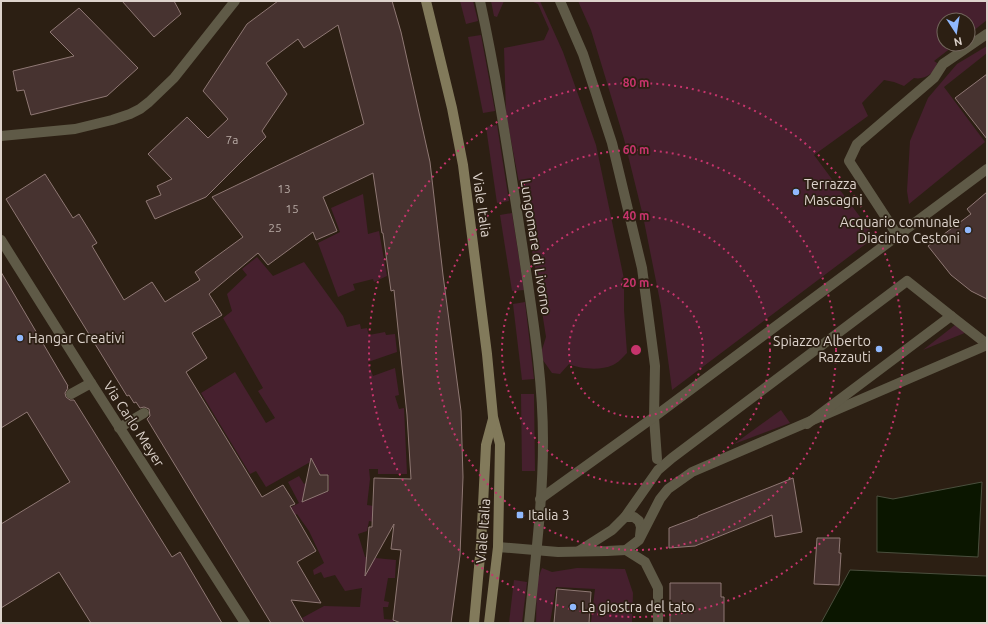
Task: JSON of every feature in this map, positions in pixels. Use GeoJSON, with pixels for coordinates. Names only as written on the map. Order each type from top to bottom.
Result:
{"type":"FeatureCollection","features":[{"type":"Feature","properties":{"kind":"main road","name":"Viale Italia"},"geometry":{"type":"LineString","coordinates":[[426,1],[452,108],[463,164],[488,354],[493,417],[500,444],[498,547],[489,623]]}},
{"type":"Feature","properties":{"kind":"main road","name":"Viale Italia"},"geometry":{"type":"LineString","coordinates":[[474,623],[481,545],[486,445],[493,417]]}},
{"type":"Feature","properties":{"kind":"street"},"geometry":{"type":"LineString","coordinates":[[1,136],[75,129],[112,120],[140,109],[174,78],[235,1]]}},
{"type":"Feature","properties":{"kind":"street","name":"Lungomare di Livorno"},"geometry":{"type":"LineString","coordinates":[[480,1],[506,147],[536,337],[541,385],[543,441],[540,499],[529,623]]}},
{"type":"Feature","properties":{"kind":"street"},"geometry":{"type":"LineString","coordinates":[[560,1],[583,54],[612,143],[642,268],[655,366],[654,417],[657,459]]}},
{"type":"Feature","properties":{"kind":"street"},"geometry":{"type":"LineString","coordinates":[[898,236],[849,160],[857,144],[934,78],[944,64],[987,34]]}},
{"type":"Feature","properties":{"kind":"street"},"geometry":{"type":"LineString","coordinates":[[540,499],[654,417],[987,169]]}},
{"type":"Feature","properties":{"kind":"street","name":"Via Carlo Meyer"},"geometry":{"type":"LineString","coordinates":[[1,240],[119,428],[245,623]]}},
{"type":"Feature","properties":{"kind":"street"},"geometry":{"type":"LineString","coordinates":[[498,547],[558,552],[579,550],[626,550],[639,540],[660,499],[668,489],[692,472],[807,424],[987,345],[907,280],[672,458],[658,470],[625,517],[612,530],[579,550]]}},
{"type":"Feature","properties":{"kind":"street"},"geometry":{"type":"LineString","coordinates":[[807,424],[951,316]]}},
{"type":"Feature","properties":{"kind":"street"},"geometry":{"type":"LineString","coordinates":[[71,394],[91,383]]}},
{"type":"Feature","properties":{"kind":"street"},"geometry":{"type":"LineString","coordinates":[[119,428],[144,413]]}},
{"type":"Feature","properties":{"kind":"street"},"geometry":{"type":"LineString","coordinates":[[625,517],[634,517],[639,521],[641,527],[639,540]]}},
{"type":"Feature","properties":{"kind":"street"},"geometry":{"type":"LineString","coordinates":[[626,550],[645,562],[658,588],[658,623]]}},
{"type":"Feature","properties":{"kind":"shaded area"},"geometry":{"type":"Polygon","coordinates":[[[460,1],[473,1],[478,21],[466,24],[460,1]]]}},
{"type":"Feature","properties":{"kind":"shaded area"},"geometry":{"type":"Polygon","coordinates":[[[491,1],[504,1],[497,17],[494,16],[491,1]]]}},
{"type":"Feature","properties":{"kind":"shaded area"},"geometry":{"type":"Polygon","coordinates":[[[531,1],[540,1],[563,52],[596,145],[624,279],[624,310],[627,353],[617,363],[608,367],[591,369],[569,364],[560,374],[552,373],[540,356],[546,337],[535,267],[506,114],[504,48],[544,40],[549,29],[538,4],[531,1]]]}},
{"type":"Feature","properties":{"kind":"shaded area","name":"Terrazza Mascagni"},"geometry":{"type":"Polygon","coordinates":[[[578,1],[987,1],[987,20],[976,29],[976,12],[936,12],[936,52],[946,52],[934,61],[937,63],[934,70],[925,77],[914,78],[904,86],[884,80],[862,103],[868,116],[814,155],[875,237],[672,390],[661,306],[643,216],[624,139],[591,30],[578,1]]]}},
{"type":"Feature","properties":{"kind":"shaded area"},"geometry":{"type":"Polygon","coordinates":[[[481,35],[495,111],[483,113],[468,37],[481,35]]]}},
{"type":"Feature","properties":{"kind":"shaded area"},"geometry":{"type":"Polygon","coordinates":[[[987,46],[987,53],[944,87],[985,142],[909,204],[907,191],[910,141],[928,98],[957,64],[987,46]]]}},
{"type":"Feature","properties":{"kind":"shaded area"},"geometry":{"type":"Polygon","coordinates":[[[497,125],[509,201],[497,203],[486,127],[497,125]]]}},
{"type":"Feature","properties":{"kind":"shaded area"},"geometry":{"type":"Polygon","coordinates":[[[363,194],[368,234],[379,231],[387,276],[374,282],[373,279],[353,284],[355,290],[338,297],[318,243],[340,232],[331,208],[363,194]]]}},
{"type":"Feature","properties":{"kind":"shaded area"},"geometry":{"type":"Polygon","coordinates":[[[512,213],[524,290],[512,291],[500,215],[512,213]]]}},
{"type":"Feature","properties":{"kind":"shaded area"},"geometry":{"type":"Polygon","coordinates":[[[257,257],[273,276],[304,262],[343,316],[347,327],[360,324],[361,329],[367,328],[369,335],[385,332],[386,335],[395,334],[397,352],[368,362],[373,376],[395,368],[399,395],[395,396],[399,409],[404,408],[407,474],[378,474],[378,469],[369,469],[370,479],[367,505],[380,507],[379,523],[369,521],[367,531],[358,534],[365,557],[396,560],[395,578],[388,578],[384,601],[389,602],[388,607],[383,607],[384,619],[394,620],[394,623],[305,623],[302,618],[324,606],[360,607],[362,588],[345,591],[335,575],[324,578],[321,572],[314,575],[313,570],[324,563],[309,531],[297,514],[283,521],[278,514],[299,503],[288,482],[299,476],[304,484],[318,476],[321,494],[329,491],[329,475],[320,474],[312,461],[266,487],[256,471],[250,474],[201,393],[235,372],[266,423],[275,418],[258,391],[263,388],[223,318],[232,311],[227,294],[247,275],[242,269],[257,257]]]}},
{"type":"Feature","properties":{"kind":"shaded area"},"geometry":{"type":"Polygon","coordinates":[[[525,302],[534,379],[522,380],[513,304],[525,302]]]}},
{"type":"Feature","properties":{"kind":"shaded area"},"geometry":{"type":"Polygon","coordinates":[[[955,325],[967,332],[923,350],[955,325]]]}},
{"type":"Feature","properties":{"kind":"shaded area"},"geometry":{"type":"Polygon","coordinates":[[[521,394],[534,394],[535,471],[522,471],[521,394]]]}},
{"type":"Feature","properties":{"kind":"shaded area"},"geometry":{"type":"Polygon","coordinates":[[[781,410],[790,423],[734,444],[781,410]]]}},
{"type":"Feature","properties":{"kind":"shaded area"},"geometry":{"type":"Polygon","coordinates":[[[982,482],[978,557],[877,552],[877,496],[893,499],[982,482]]]}},
{"type":"Feature","properties":{"kind":"shaded area"},"geometry":{"type":"Polygon","coordinates":[[[542,568],[552,572],[577,568],[625,569],[633,593],[632,623],[587,623],[591,622],[595,589],[556,587],[550,623],[536,623],[537,581],[542,568]]]}},
{"type":"Feature","properties":{"kind":"shaded area"},"geometry":{"type":"Polygon","coordinates":[[[850,570],[987,576],[987,623],[821,623],[850,570]]]}},
{"type":"Feature","properties":{"kind":"shaded area"},"geometry":{"type":"Polygon","coordinates":[[[514,580],[527,582],[522,623],[509,623],[514,580]]]}},
{"type":"Feature","properties":{"kind":"building"},"geometry":{"type":"Polygon","coordinates":[[[122,1],[174,1],[181,14],[154,37],[122,1]]]}},
{"type":"Feature","properties":{"kind":"building"},"geometry":{"type":"Polygon","coordinates":[[[278,1],[392,1],[401,32],[430,162],[461,411],[463,477],[460,555],[451,623],[401,623],[393,620],[401,550],[391,549],[394,524],[365,576],[369,527],[372,527],[374,478],[411,479],[407,415],[394,290],[391,291],[373,173],[323,197],[337,231],[316,240],[313,232],[268,265],[258,253],[209,294],[222,315],[192,333],[207,358],[186,372],[262,497],[283,485],[295,504],[290,506],[316,551],[297,562],[321,603],[291,600],[304,623],[271,623],[147,419],[150,416],[149,409],[144,407],[140,408],[136,402],[134,403],[129,395],[127,396],[6,199],[45,174],[73,218],[79,214],[97,243],[92,246],[124,300],[152,282],[165,302],[200,280],[195,272],[243,237],[212,197],[364,124],[338,25],[304,48],[298,39],[266,63],[287,94],[262,131],[266,137],[206,197],[155,219],[146,201],[161,195],[157,186],[172,179],[148,154],[187,117],[208,138],[228,119],[203,91],[247,24],[278,1]]]}},
{"type":"Feature","properties":{"kind":"building"},"geometry":{"type":"Polygon","coordinates":[[[79,8],[138,68],[107,96],[31,115],[24,90],[17,91],[13,71],[74,56],[50,32],[79,8]]]}},
{"type":"Feature","properties":{"kind":"building"},"geometry":{"type":"Polygon","coordinates":[[[987,74],[987,139],[955,98],[987,74]]]}},
{"type":"Feature","properties":{"kind":"building","name":"Acquario comunale Diacinto Cestoni"},"geometry":{"type":"Polygon","coordinates":[[[987,192],[987,299],[971,291],[951,275],[928,246],[971,214],[967,209],[987,192]]]}},
{"type":"Feature","properties":{"kind":"building"},"geometry":{"type":"Polygon","coordinates":[[[1,272],[68,386],[65,393],[66,397],[70,400],[74,400],[172,557],[180,552],[222,623],[91,623],[59,572],[1,608],[1,524],[70,482],[27,412],[1,428],[1,272]]]}},
{"type":"Feature","properties":{"kind":"building"},"geometry":{"type":"Polygon","coordinates":[[[311,458],[320,475],[328,475],[328,491],[302,502],[311,458]]]}},
{"type":"Feature","properties":{"kind":"building"},"geometry":{"type":"Polygon","coordinates":[[[793,478],[802,532],[775,537],[772,515],[695,546],[669,548],[669,528],[793,478]]]}},
{"type":"Feature","properties":{"kind":"building"},"geometry":{"type":"Polygon","coordinates":[[[817,538],[840,538],[839,553],[841,553],[839,585],[814,584],[817,538]]]}},
{"type":"Feature","properties":{"kind":"building"},"geometry":{"type":"Polygon","coordinates":[[[670,583],[721,583],[721,597],[724,597],[724,623],[670,623],[670,583]]]}},
{"type":"Feature","properties":{"kind":"building","name":"La giostra del tato"},"geometry":{"type":"Polygon","coordinates":[[[557,589],[591,592],[589,623],[554,623],[557,589]]]}},
{"type":"Feature","properties":{"kind":"place","name":"Terrazza Mascagni"},"geometry":{"type":"Point","coordinates":[796,192]}},
{"type":"Feature","properties":{"kind":"place","name":"Acquario comunale Diacinto Cestoni"},"geometry":{"type":"Point","coordinates":[968,230]}},
{"type":"Feature","properties":{"kind":"place","name":"Hangar Creativi"},"geometry":{"type":"Point","coordinates":[20,338]}},
{"type":"Feature","properties":{"kind":"place","name":"Spiazzo Alberto Razzauti"},"geometry":{"type":"Point","coordinates":[879,349]}},
{"type":"Feature","properties":{"kind":"place","name":"Italia 3"},"geometry":{"type":"Point","coordinates":[520,515]}},
{"type":"Feature","properties":{"kind":"place","name":"La giostra del tato"},"geometry":{"type":"Point","coordinates":[573,607]}}]}
